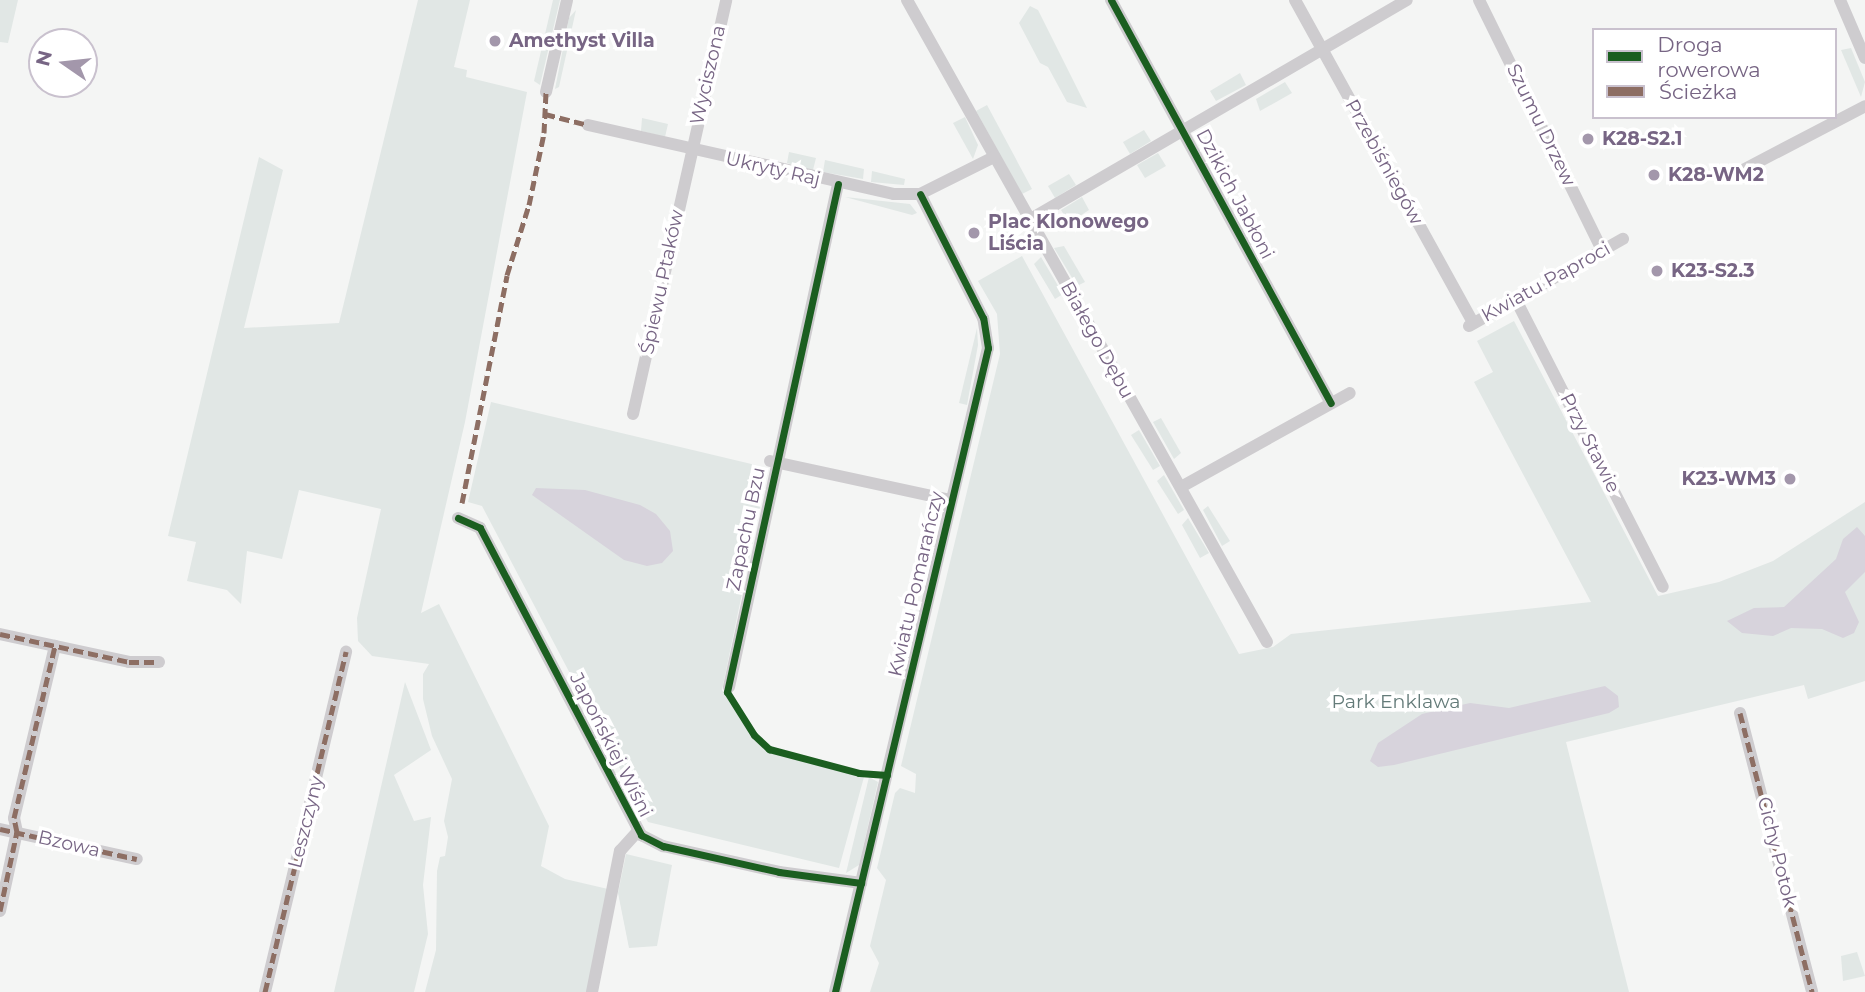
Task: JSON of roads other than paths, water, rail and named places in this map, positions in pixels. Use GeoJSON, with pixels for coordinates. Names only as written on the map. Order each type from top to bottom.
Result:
{"type":"FeatureCollection","features":[{"type":"Feature","properties":{"kind":"street"},"geometry":{"type":"LineString","coordinates":[[546,92],[567,0]]}},
{"type":"Feature","properties":{"kind":"street","name":"Wyciszona"},"geometry":{"type":"LineString","coordinates":[[691,150],[726,0]]}},
{"type":"Feature","properties":{"kind":"street","name":"Białego Dębu"},"geometry":{"type":"LineString","coordinates":[[907,0],[1028,220],[1268,642]]}},
{"type":"Feature","properties":{"kind":"street","name":"Dzikich Jabłoni"},"geometry":{"type":"LineString","coordinates":[[1111,0],[1331,403]]}},
{"type":"Feature","properties":{"kind":"street","name":"Przebiśniegów"},"geometry":{"type":"LineString","coordinates":[[1296,0],[1471,324]]}},
{"type":"Feature","properties":{"kind":"street"},"geometry":{"type":"LineString","coordinates":[[1028,220],[1407,0]]}},
{"type":"Feature","properties":{"kind":"street","name":"Szumu Drzew"},"geometry":{"type":"LineString","coordinates":[[1479,0],[1602,250]]}},
{"type":"Feature","properties":{"kind":"street"},"geometry":{"type":"LineString","coordinates":[[1840,0],[1865,58]]}},
{"type":"Feature","properties":{"kind":"street"},"geometry":{"type":"LineString","coordinates":[[1739,172],[1865,106]]}},
{"type":"Feature","properties":{"kind":"street","name":"Ukryty Raj"},"geometry":{"type":"LineString","coordinates":[[588,125],[880,193],[920,194],[994,156]]}},
{"type":"Feature","properties":{"kind":"street","name":"Śpiewu Ptaków"},"geometry":{"type":"LineString","coordinates":[[633,414],[691,150]]}},
{"type":"Feature","properties":{"kind":"street","name":"Zapachu Bzu"},"geometry":{"type":"LineString","coordinates":[[729,687],[773,460],[838,184]]}},
{"type":"Feature","properties":{"kind":"street","name":"Kwiatu Pomarańczy"},"geometry":{"type":"LineString","coordinates":[[835,992],[989,341],[983,318],[920,194]]}},
{"type":"Feature","properties":{"kind":"street","name":"Kwiatu Paproci"},"geometry":{"type":"LineString","coordinates":[[1471,324],[1623,239]]}},
{"type":"Feature","properties":{"kind":"street","name":"Przy Stawie"},"geometry":{"type":"LineString","coordinates":[[1516,300],[1663,587]]}},
{"type":"Feature","properties":{"kind":"street"},"geometry":{"type":"LineString","coordinates":[[1181,487],[1350,393]]}},
{"type":"Feature","properties":{"kind":"street"},"geometry":{"type":"LineString","coordinates":[[773,460],[951,500]]}},
{"type":"Feature","properties":{"kind":"street","name":"Japońskiej Wiśni"},"geometry":{"type":"LineString","coordinates":[[458,518],[480,527],[638,831],[663,846],[733,862],[861,883]]}},
{"type":"Feature","properties":{"kind":"street"},"geometry":{"type":"LineString","coordinates":[[0,634],[129,662],[159,662]]}},
{"type":"Feature","properties":{"kind":"street"},"geometry":{"type":"LineString","coordinates":[[0,911],[17,832],[14,818],[55,646]]}},
{"type":"Feature","properties":{"kind":"street","name":"Leszczyny"},"geometry":{"type":"LineString","coordinates":[[265,992],[346,652]]}},
{"type":"Feature","properties":{"kind":"street","name":"Cichy Potok"},"geometry":{"type":"LineString","coordinates":[[1740,713],[1812,992]]}},
{"type":"Feature","properties":{"kind":"street","name":"Bzowa"},"geometry":{"type":"LineString","coordinates":[[0,829],[137,859]]}},
{"type":"Feature","properties":{"kind":"street"},"geometry":{"type":"LineString","coordinates":[[592,992],[620,851],[638,831]]}},
{"type":"Feature","properties":{"kind":"place","name":"Amethyst Villa"},"geometry":{"type":"Point","coordinates":[495,41]}},
{"type":"Feature","properties":{"kind":"place","name":"K28-S2.1"},"geometry":{"type":"Point","coordinates":[1588,139]}},
{"type":"Feature","properties":{"kind":"place","name":"K28-WM2"},"geometry":{"type":"Point","coordinates":[1654,175]}},
{"type":"Feature","properties":{"kind":"place","name":"Plac Klonowego Liścia"},"geometry":{"type":"Point","coordinates":[974,233]}},
{"type":"Feature","properties":{"kind":"place","name":"K23-S2.3"},"geometry":{"type":"Point","coordinates":[1657,271]}},
{"type":"Feature","properties":{"kind":"place","name":"K23-WM3"},"geometry":{"type":"Point","coordinates":[1790,479]}},
{"type":"Feature","properties":{"kind":"park label","name":"Park Enklawa"},"geometry":{"type":"Point","coordinates":[1396,702]}}]}
